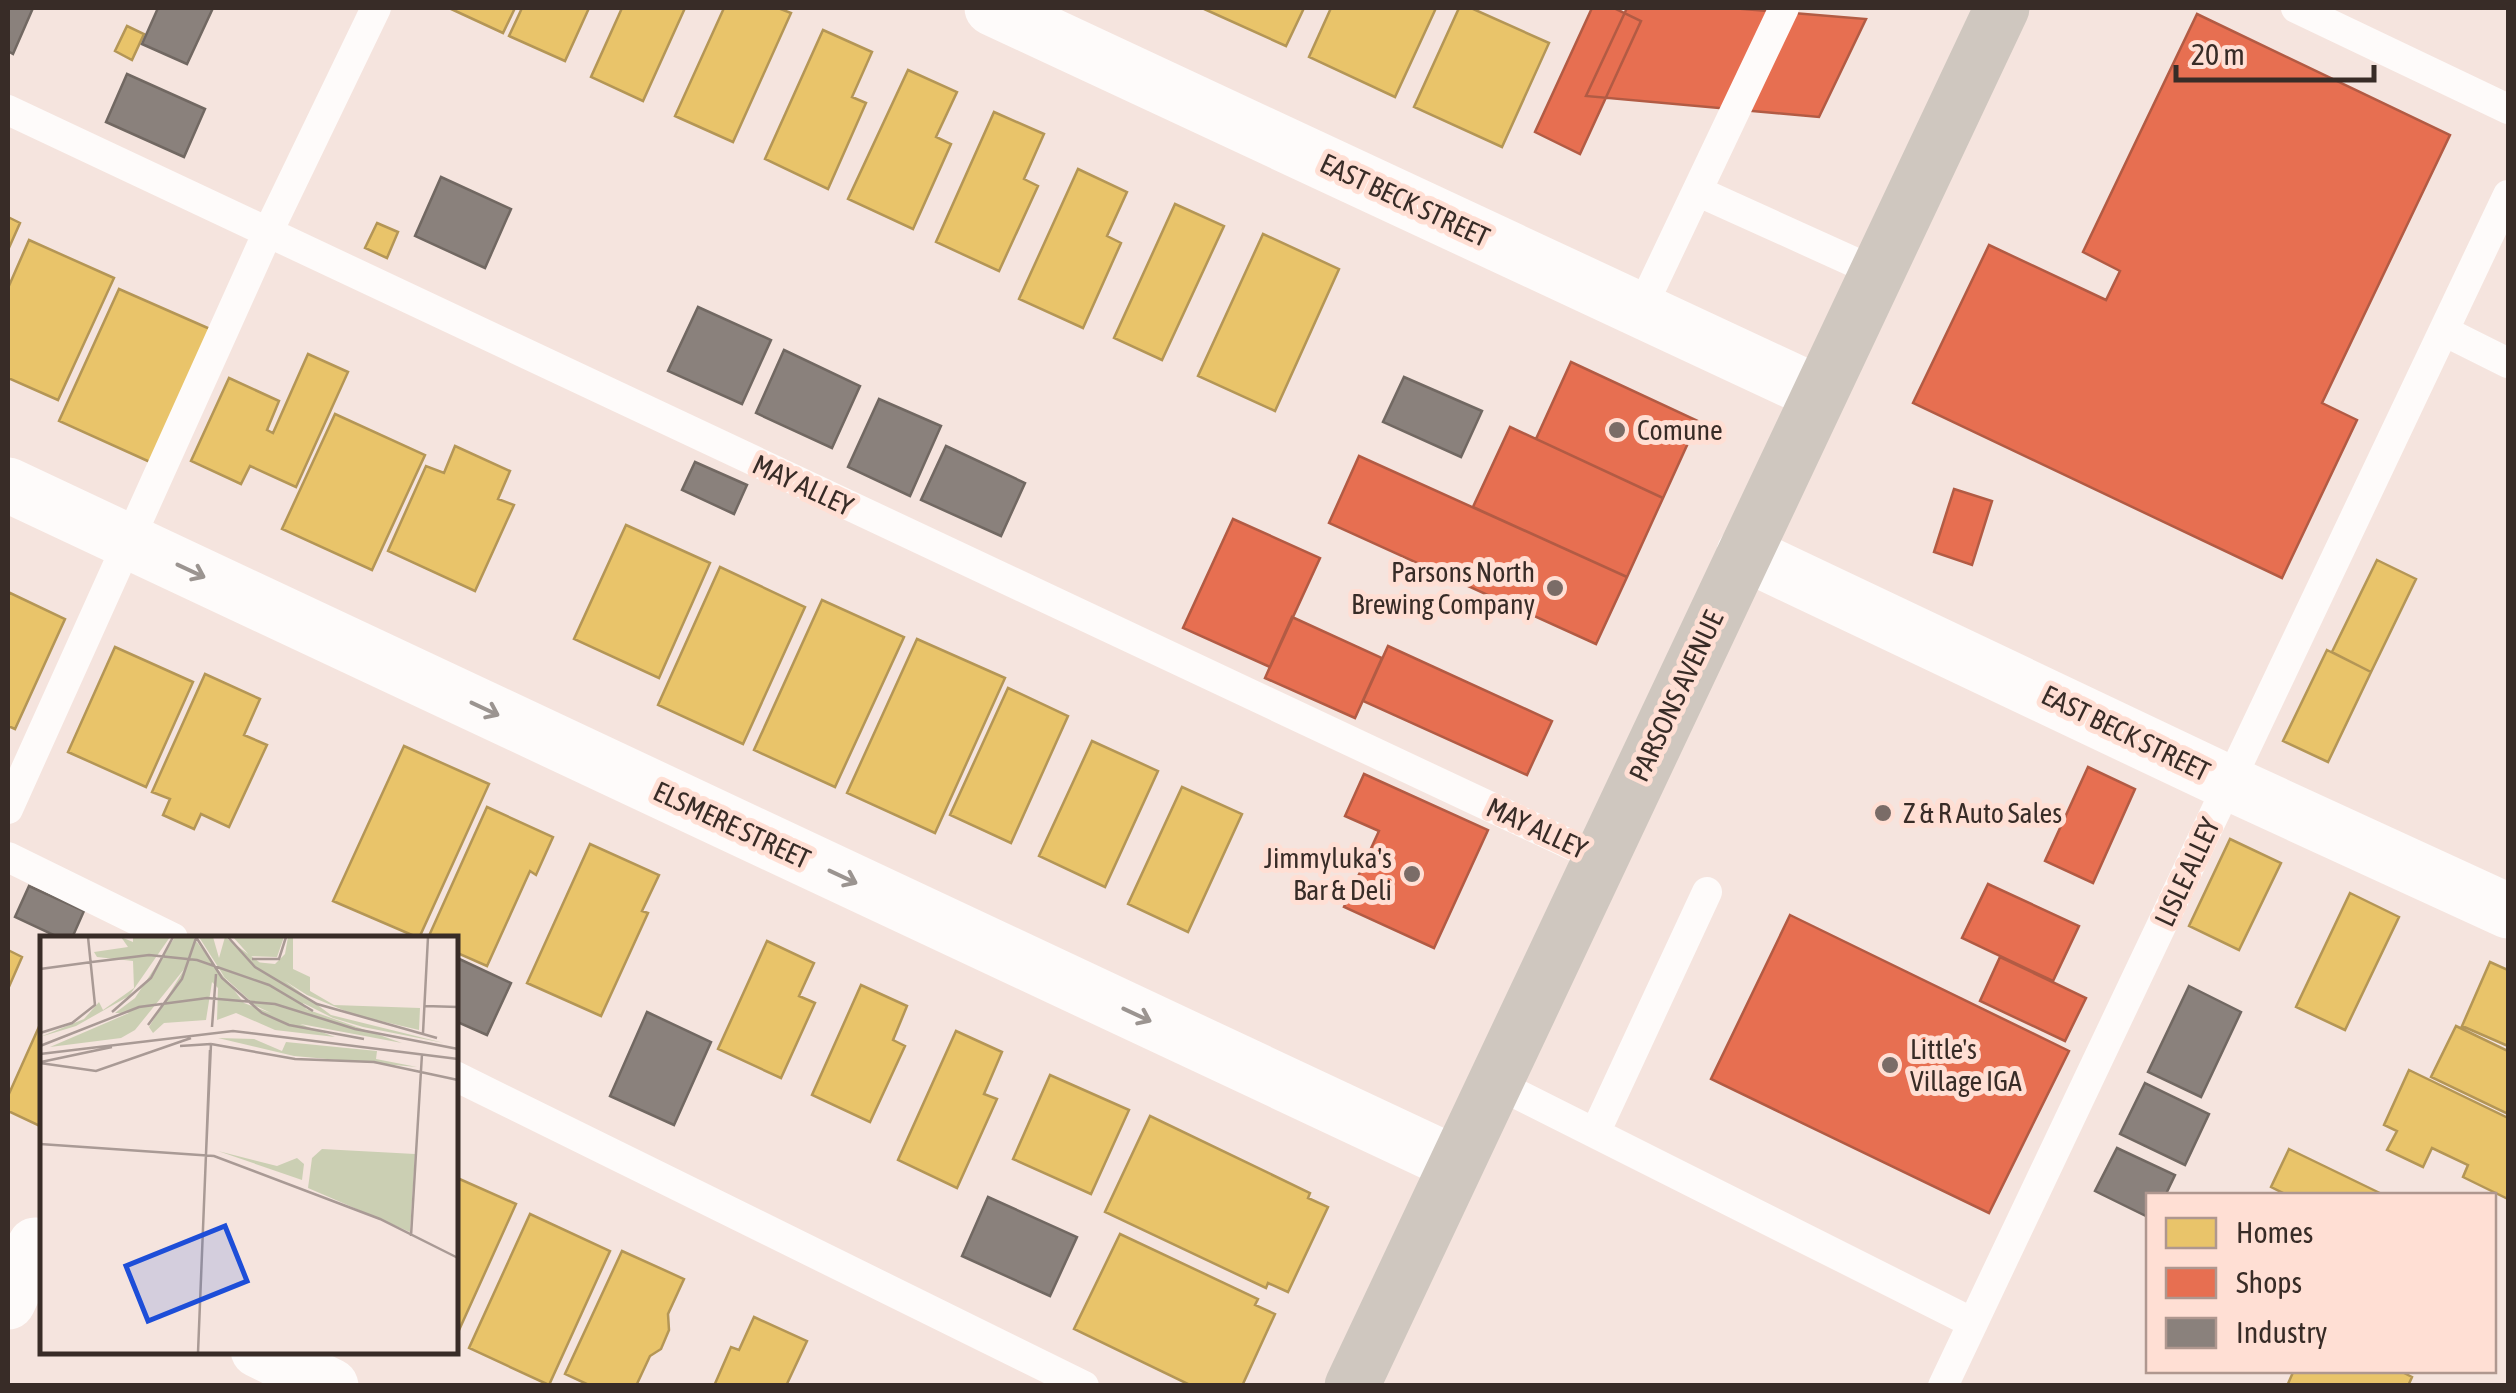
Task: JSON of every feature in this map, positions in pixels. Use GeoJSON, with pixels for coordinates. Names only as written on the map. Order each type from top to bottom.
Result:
{"type":"FeatureCollection","features":[{"type":"Feature","properties":{"kind":"main road","name":"PARSONS AVENUE"},"geometry":{"type":"LineString","coordinates":[[1352,1386],[1876,272],[1995,10]]}},
{"type":"Feature","properties":{"kind":"street","name":"EAST BECK STREET"},"geometry":{"type":"LineString","coordinates":[[992,8],[1818,393]]}},
{"type":"Feature","properties":{"kind":"street","name":"ELSMERE STREET"},"geometry":{"type":"LineString","coordinates":[[8,485],[1456,1164]]}},
{"type":"Feature","properties":{"kind":"street","name":"EAST BECK STREET"},"geometry":{"type":"LineString","coordinates":[[1744,553],[2508,911]]}},
{"type":"Feature","properties":{"kind":"street"},"geometry":{"type":"LineString","coordinates":[[8,1302],[28,1242]]}},
{"type":"Feature","properties":{"kind":"street"},"geometry":{"type":"LineString","coordinates":[[264,1353],[331,1386]]}},
{"type":"Feature","properties":{"kind":"lane"},"geometry":{"type":"LineString","coordinates":[[8,809],[267,234],[376,8]]}},
{"type":"Feature","properties":{"kind":"lane"},"geometry":{"type":"LineString","coordinates":[[1641,310],[1784,8]]}},
{"type":"Feature","properties":{"kind":"lane"},"geometry":{"type":"LineString","coordinates":[[2296,8],[2508,109]]}},
{"type":"Feature","properties":{"kind":"lane","name":"MAY ALLEY"},"geometry":{"type":"LineString","coordinates":[[8,110],[1599,858]]}},
{"type":"Feature","properties":{"kind":"lane"},"geometry":{"type":"LineString","coordinates":[[1697,190],[1876,272]]}},
{"type":"Feature","properties":{"kind":"lane","name":"LISLE ALLEY"},"geometry":{"type":"LineString","coordinates":[[1943,1386],[2508,195]]}},
{"type":"Feature","properties":{"kind":"lane"},"geometry":{"type":"LineString","coordinates":[[2444,331],[2508,362]]}},
{"type":"Feature","properties":{"kind":"lane"},"geometry":{"type":"LineString","coordinates":[[8,856],[169,936]]}},
{"type":"Feature","properties":{"kind":"lane"},"geometry":{"type":"LineString","coordinates":[[1595,1133],[1707,892]]}},
{"type":"Feature","properties":{"kind":"lane"},"geometry":{"type":"LineString","coordinates":[[458,1077],[1084,1386]]}},
{"type":"Feature","properties":{"kind":"lane"},"geometry":{"type":"LineString","coordinates":[[1494,1083],[1973,1322]]}},
{"type":"Feature","properties":{"kind":"building: Homes"},"geometry":{"type":"Polygon","coordinates":[[[449,8],[515,8],[503,33],[449,8]]]}},
{"type":"Feature","properties":{"kind":"building: Homes"},"geometry":{"type":"Polygon","coordinates":[[[522,8],[589,8],[565,61],[509,36],[522,8]]]}},
{"type":"Feature","properties":{"kind":"building: Homes"},"geometry":{"type":"Polygon","coordinates":[[[622,8],[685,8],[643,101],[591,77],[622,8]]]}},
{"type":"Feature","properties":{"kind":"building: Homes"},"geometry":{"type":"Polygon","coordinates":[[[724,8],[778,8],[791,13],[733,142],[675,116],[724,8]]]}},
{"type":"Feature","properties":{"kind":"building: Homes"},"geometry":{"type":"Polygon","coordinates":[[[1202,8],[1304,8],[1286,46],[1202,8]]]}},
{"type":"Feature","properties":{"kind":"building: Homes"},"geometry":{"type":"Polygon","coordinates":[[[1331,8],[1436,8],[1395,97],[1309,57],[1331,8]]]}},
{"type":"Feature","properties":{"kind":"building: Homes"},"geometry":{"type":"Polygon","coordinates":[[[1459,8],[1471,8],[1549,43],[1502,147],[1414,107],[1459,8]]]}},
{"type":"Feature","properties":{"kind":"building: Homes"},"geometry":{"type":"Polygon","coordinates":[[[127,26],[144,34],[132,60],[115,51],[127,26]]]}},
{"type":"Feature","properties":{"kind":"building: Homes"},"geometry":{"type":"Polygon","coordinates":[[[823,30],[872,52],[852,97],[866,103],[828,189],[765,159],[823,30]]]}},
{"type":"Feature","properties":{"kind":"building: Homes"},"geometry":{"type":"Polygon","coordinates":[[[908,70],[957,92],[936,137],[951,144],[913,229],[848,199],[908,70]]]}},
{"type":"Feature","properties":{"kind":"building: Homes"},"geometry":{"type":"Polygon","coordinates":[[[994,112],[1044,134],[1024,179],[1038,186],[999,271],[936,242],[994,112]]]}},
{"type":"Feature","properties":{"kind":"building: Homes"},"geometry":{"type":"Polygon","coordinates":[[[1078,169],[1127,192],[1107,236],[1121,243],[1083,328],[1019,299],[1078,169]]]}},
{"type":"Feature","properties":{"kind":"building: Homes"},"geometry":{"type":"Polygon","coordinates":[[[1175,204],[1224,226],[1162,360],[1114,338],[1175,204]]]}},
{"type":"Feature","properties":{"kind":"building: Homes"},"geometry":{"type":"Polygon","coordinates":[[[8,217],[20,223],[8,250],[8,217]]]}},
{"type":"Feature","properties":{"kind":"building: Homes"},"geometry":{"type":"Polygon","coordinates":[[[377,223],[398,232],[387,258],[365,248],[377,223]]]}},
{"type":"Feature","properties":{"kind":"building: Homes"},"geometry":{"type":"Polygon","coordinates":[[[1263,234],[1339,269],[1275,411],[1198,376],[1263,234]]]}},
{"type":"Feature","properties":{"kind":"building: Homes"},"geometry":{"type":"Polygon","coordinates":[[[29,240],[114,278],[58,400],[8,378],[8,288],[29,240]]]}},
{"type":"Feature","properties":{"kind":"building: Homes"},"geometry":{"type":"Polygon","coordinates":[[[119,289],[210,329],[150,462],[59,421],[119,289]]]}},
{"type":"Feature","properties":{"kind":"building: Homes"},"geometry":{"type":"Polygon","coordinates":[[[308,354],[348,372],[296,487],[250,466],[241,484],[191,461],[229,378],[279,401],[267,430],[273,433],[308,354]]]}},
{"type":"Feature","properties":{"kind":"building: Homes"},"geometry":{"type":"Polygon","coordinates":[[[335,414],[425,455],[372,570],[282,529],[335,414]]]}},
{"type":"Feature","properties":{"kind":"building: Homes"},"geometry":{"type":"Polygon","coordinates":[[[455,446],[510,471],[498,499],[514,505],[475,591],[388,551],[426,466],[444,473],[455,446]]]}},
{"type":"Feature","properties":{"kind":"building: Homes"},"geometry":{"type":"Polygon","coordinates":[[[626,525],[710,563],[659,678],[574,639],[626,525]]]}},
{"type":"Feature","properties":{"kind":"building: Homes"},"geometry":{"type":"Polygon","coordinates":[[[2377,560],[2416,579],[2371,672],[2332,652],[2377,560]]]}},
{"type":"Feature","properties":{"kind":"building: Homes"},"geometry":{"type":"Polygon","coordinates":[[[720,567],[805,607],[743,744],[658,705],[720,567]]]}},
{"type":"Feature","properties":{"kind":"building: Homes"},"geometry":{"type":"Polygon","coordinates":[[[8,592],[65,619],[15,729],[8,726],[8,592]]]}},
{"type":"Feature","properties":{"kind":"building: Homes"},"geometry":{"type":"Polygon","coordinates":[[[822,600],[904,637],[835,787],[754,750],[822,600]]]}},
{"type":"Feature","properties":{"kind":"building: Homes"},"geometry":{"type":"Polygon","coordinates":[[[917,639],[1005,678],[935,833],[847,793],[917,639]]]}},
{"type":"Feature","properties":{"kind":"building: Homes"},"geometry":{"type":"Polygon","coordinates":[[[115,647],[193,682],[146,787],[68,752],[115,647]]]}},
{"type":"Feature","properties":{"kind":"building: Homes"},"geometry":{"type":"Polygon","coordinates":[[[2327,650],[2371,672],[2328,762],[2283,741],[2327,650]]]}},
{"type":"Feature","properties":{"kind":"building: Homes"},"geometry":{"type":"Polygon","coordinates":[[[205,674],[260,699],[244,735],[267,745],[229,827],[201,814],[194,829],[163,815],[170,799],[152,792],[205,674]]]}},
{"type":"Feature","properties":{"kind":"building: Homes"},"geometry":{"type":"Polygon","coordinates":[[[1008,688],[1068,716],[1011,843],[950,815],[1008,688]]]}},
{"type":"Feature","properties":{"kind":"building: Homes"},"geometry":{"type":"Polygon","coordinates":[[[1092,741],[1158,771],[1105,887],[1039,856],[1092,741]]]}},
{"type":"Feature","properties":{"kind":"building: Homes"},"geometry":{"type":"Polygon","coordinates":[[[404,746],[489,784],[420,936],[333,901],[404,746]]]}},
{"type":"Feature","properties":{"kind":"building: Homes"},"geometry":{"type":"Polygon","coordinates":[[[1182,787],[1242,814],[1188,932],[1128,904],[1182,787]]]}},
{"type":"Feature","properties":{"kind":"building: Homes"},"geometry":{"type":"Polygon","coordinates":[[[487,807],[553,837],[536,875],[530,871],[487,966],[458,953],[458,936],[429,936],[487,807]]]}},
{"type":"Feature","properties":{"kind":"building: Homes"},"geometry":{"type":"Polygon","coordinates":[[[2230,839],[2281,863],[2239,950],[2189,926],[2230,839]]]}},
{"type":"Feature","properties":{"kind":"building: Homes"},"geometry":{"type":"Polygon","coordinates":[[[590,844],[659,875],[642,911],[648,913],[601,1016],[527,983],[590,844]]]}},
{"type":"Feature","properties":{"kind":"building: Homes"},"geometry":{"type":"Polygon","coordinates":[[[2350,893],[2399,917],[2345,1030],[2296,1007],[2350,893]]]}},
{"type":"Feature","properties":{"kind":"building: Homes"},"geometry":{"type":"Polygon","coordinates":[[[767,941],[814,963],[799,996],[815,1003],[781,1078],[718,1049],[767,941]]]}},
{"type":"Feature","properties":{"kind":"building: Homes"},"geometry":{"type":"Polygon","coordinates":[[[8,950],[22,957],[8,989],[8,950]]]}},
{"type":"Feature","properties":{"kind":"building: Homes"},"geometry":{"type":"Polygon","coordinates":[[[2490,962],[2508,970],[2508,1046],[2462,1026],[2490,962]]]}},
{"type":"Feature","properties":{"kind":"building: Homes"},"geometry":{"type":"Polygon","coordinates":[[[861,985],[907,1006],[893,1040],[905,1046],[870,1122],[812,1095],[861,985]]]}},
{"type":"Feature","properties":{"kind":"building: Homes"},"geometry":{"type":"Polygon","coordinates":[[[40,1024],[40,1126],[8,1111],[8,1096],[40,1024]]]}},
{"type":"Feature","properties":{"kind":"building: Homes"},"geometry":{"type":"Polygon","coordinates":[[[2456,1026],[2508,1051],[2508,1114],[2431,1077],[2456,1026]]]}},
{"type":"Feature","properties":{"kind":"building: Homes"},"geometry":{"type":"Polygon","coordinates":[[[956,1031],[1002,1052],[984,1094],[997,1099],[957,1188],[898,1160],[956,1031]]]}},
{"type":"Feature","properties":{"kind":"building: Homes"},"geometry":{"type":"Polygon","coordinates":[[[2409,1070],[2508,1118],[2508,1199],[2463,1177],[2468,1165],[2432,1148],[2423,1167],[2387,1150],[2397,1131],[2384,1125],[2409,1070]]]}},
{"type":"Feature","properties":{"kind":"building: Homes"},"geometry":{"type":"Polygon","coordinates":[[[1050,1075],[1129,1110],[1091,1194],[1013,1159],[1050,1075]]]}},
{"type":"Feature","properties":{"kind":"building: Homes"},"geometry":{"type":"Polygon","coordinates":[[[1150,1116],[1310,1193],[1308,1198],[1328,1207],[1288,1292],[1268,1283],[1266,1288],[1105,1212],[1150,1116]]]}},
{"type":"Feature","properties":{"kind":"building: Homes"},"geometry":{"type":"Polygon","coordinates":[[[2289,1149],[2380,1193],[2283,1193],[2271,1187],[2289,1149]]]}},
{"type":"Feature","properties":{"kind":"building: Homes"},"geometry":{"type":"Polygon","coordinates":[[[458,1178],[516,1204],[458,1332],[458,1178]]]}},
{"type":"Feature","properties":{"kind":"building: Homes"},"geometry":{"type":"Polygon","coordinates":[[[530,1214],[610,1251],[549,1385],[469,1348],[530,1214]]]}},
{"type":"Feature","properties":{"kind":"building: Homes"},"geometry":{"type":"Polygon","coordinates":[[[1120,1234],[1258,1299],[1255,1305],[1275,1314],[1242,1386],[1192,1386],[1074,1329],[1120,1234]]]}},
{"type":"Feature","properties":{"kind":"building: Homes"},"geometry":{"type":"Polygon","coordinates":[[[622,1251],[684,1279],[668,1314],[669,1330],[661,1349],[650,1356],[636,1386],[591,1386],[565,1374],[622,1251]]]}},
{"type":"Feature","properties":{"kind":"building: Homes"},"geometry":{"type":"Polygon","coordinates":[[[754,1317],[807,1341],[786,1386],[714,1386],[731,1347],[739,1350],[754,1317]]]}},
{"type":"Feature","properties":{"kind":"building: Homes"},"geometry":{"type":"Polygon","coordinates":[[[2293,1373],[2404,1373],[2412,1377],[2408,1386],[2287,1386],[2293,1373]]]}},
{"type":"Feature","properties":{"kind":"building: Shops"},"geometry":{"type":"Polygon","coordinates":[[[1592,8],[1614,8],[1641,21],[1580,154],[1535,132],[1592,8]]]}},
{"type":"Feature","properties":{"kind":"building: Shops"},"geometry":{"type":"Polygon","coordinates":[[[1627,8],[1731,8],[1866,19],[1819,117],[1586,96],[1627,8]]]}},
{"type":"Feature","properties":{"kind":"building: Shops"},"geometry":{"type":"Polygon","coordinates":[[[2197,14],[2450,135],[2322,403],[2357,420],[2282,578],[1913,403],[1989,245],[2106,300],[2120,271],[2083,252],[2197,14]]]}},
{"type":"Feature","properties":{"kind":"building: Shops","name":"Comune"},"geometry":{"type":"Polygon","coordinates":[[[1571,362],[1698,421],[1663,498],[1536,439],[1571,362]]]}},
{"type":"Feature","properties":{"kind":"building: Shops"},"geometry":{"type":"Polygon","coordinates":[[[1510,427],[1663,498],[1627,577],[1473,507],[1510,427]]]}},
{"type":"Feature","properties":{"kind":"building: Shops"},"geometry":{"type":"Polygon","coordinates":[[[1359,456],[1627,577],[1596,644],[1329,523],[1359,456]]]}},
{"type":"Feature","properties":{"kind":"building: Shops"},"geometry":{"type":"Polygon","coordinates":[[[1954,489],[1992,501],[1972,565],[1934,552],[1954,489]]]}},
{"type":"Feature","properties":{"kind":"building: Shops"},"geometry":{"type":"Polygon","coordinates":[[[1233,519],[1320,558],[1270,667],[1183,628],[1233,519]]]}},
{"type":"Feature","properties":{"kind":"building: Shops"},"geometry":{"type":"Polygon","coordinates":[[[1292,617],[1382,658],[1355,718],[1265,678],[1292,617]]]}},
{"type":"Feature","properties":{"kind":"building: Shops"},"geometry":{"type":"Polygon","coordinates":[[[1388,646],[1552,721],[1527,775],[1363,701],[1388,646]]]}},
{"type":"Feature","properties":{"kind":"building: Shops"},"geometry":{"type":"Polygon","coordinates":[[[2088,767],[2135,789],[2093,883],[2045,861],[2088,767]]]}},
{"type":"Feature","properties":{"kind":"building: Shops"},"geometry":{"type":"Polygon","coordinates":[[[1364,774],[1488,830],[1434,948],[1344,907],[1379,831],[1345,816],[1364,774]]]}},
{"type":"Feature","properties":{"kind":"building: Shops"},"geometry":{"type":"Polygon","coordinates":[[[1988,884],[2079,926],[2053,981],[1962,938],[1988,884]]]}},
{"type":"Feature","properties":{"kind":"building: Shops","name":"Little's Village IGA"},"geometry":{"type":"Polygon","coordinates":[[[1790,915],[2069,1051],[1989,1213],[1711,1079],[1790,915]]]}},
{"type":"Feature","properties":{"kind":"building: Shops"},"geometry":{"type":"Polygon","coordinates":[[[2000,957],[2086,998],[2065,1041],[1980,1001],[2000,957]]]}},
{"type":"Feature","properties":{"kind":"building: Industry"},"geometry":{"type":"Polygon","coordinates":[[[8,8],[33,8],[13,54],[8,51],[8,8]]]}},
{"type":"Feature","properties":{"kind":"building: Industry"},"geometry":{"type":"Polygon","coordinates":[[[158,8],[213,8],[187,64],[142,44],[158,8]]]}},
{"type":"Feature","properties":{"kind":"building: Industry"},"geometry":{"type":"Polygon","coordinates":[[[127,74],[205,109],[184,157],[106,122],[127,74]]]}},
{"type":"Feature","properties":{"kind":"building: Industry"},"geometry":{"type":"Polygon","coordinates":[[[441,177],[511,209],[485,268],[415,236],[441,177]]]}},
{"type":"Feature","properties":{"kind":"building: Industry"},"geometry":{"type":"Polygon","coordinates":[[[698,307],[771,340],[742,404],[668,371],[698,307]]]}},
{"type":"Feature","properties":{"kind":"building: Industry"},"geometry":{"type":"Polygon","coordinates":[[[784,350],[860,386],[832,448],[756,413],[784,350]]]}},
{"type":"Feature","properties":{"kind":"building: Industry"},"geometry":{"type":"Polygon","coordinates":[[[1404,377],[1482,411],[1461,457],[1383,422],[1404,377]]]}},
{"type":"Feature","properties":{"kind":"building: Industry"},"geometry":{"type":"Polygon","coordinates":[[[879,399],[941,426],[910,496],[848,467],[879,399]]]}},
{"type":"Feature","properties":{"kind":"building: Industry"},"geometry":{"type":"Polygon","coordinates":[[[946,446],[1025,483],[1001,536],[921,500],[946,446]]]}},
{"type":"Feature","properties":{"kind":"building: Industry"},"geometry":{"type":"Polygon","coordinates":[[[695,462],[747,485],[734,514],[682,490],[695,462]]]}},
{"type":"Feature","properties":{"kind":"building: Industry"},"geometry":{"type":"Polygon","coordinates":[[[29,886],[84,911],[73,936],[56,936],[15,917],[29,886]]]}},
{"type":"Feature","properties":{"kind":"building: Industry"},"geometry":{"type":"Polygon","coordinates":[[[458,958],[511,983],[487,1035],[458,1022],[458,958]]]}},
{"type":"Feature","properties":{"kind":"building: Industry"},"geometry":{"type":"Polygon","coordinates":[[[2189,986],[2241,1012],[2201,1097],[2148,1072],[2189,986]]]}},
{"type":"Feature","properties":{"kind":"building: Industry"},"geometry":{"type":"Polygon","coordinates":[[[647,1012],[711,1042],[674,1125],[610,1096],[647,1012]]]}},
{"type":"Feature","properties":{"kind":"building: Industry"},"geometry":{"type":"Polygon","coordinates":[[[2145,1083],[2209,1114],[2185,1165],[2120,1134],[2145,1083]]]}},
{"type":"Feature","properties":{"kind":"building: Industry"},"geometry":{"type":"Polygon","coordinates":[[[2117,1148],[2175,1175],[2166,1193],[2146,1193],[2146,1216],[2095,1191],[2117,1148]]]}},
{"type":"Feature","properties":{"kind":"building: Industry"},"geometry":{"type":"Polygon","coordinates":[[[988,1197],[1077,1237],[1050,1296],[962,1256],[988,1197]]]}},
{"type":"Feature","properties":{"kind":"place","name":"Comune"},"geometry":{"type":"Point","coordinates":[1617,430]}},
{"type":"Feature","properties":{"kind":"place","name":"Parsons North Brewing Company"},"geometry":{"type":"Point","coordinates":[1555,588]}},
{"type":"Feature","properties":{"kind":"place","name":"Z & R Auto Sales"},"geometry":{"type":"Point","coordinates":[1883,813]}},
{"type":"Feature","properties":{"kind":"place","name":"Jimmyluka's Bar & Deli"},"geometry":{"type":"Point","coordinates":[1412,874]}},
{"type":"Feature","properties":{"kind":"place","name":"Little's Village IGA"},"geometry":{"type":"Point","coordinates":[1890,1065]}}]}
